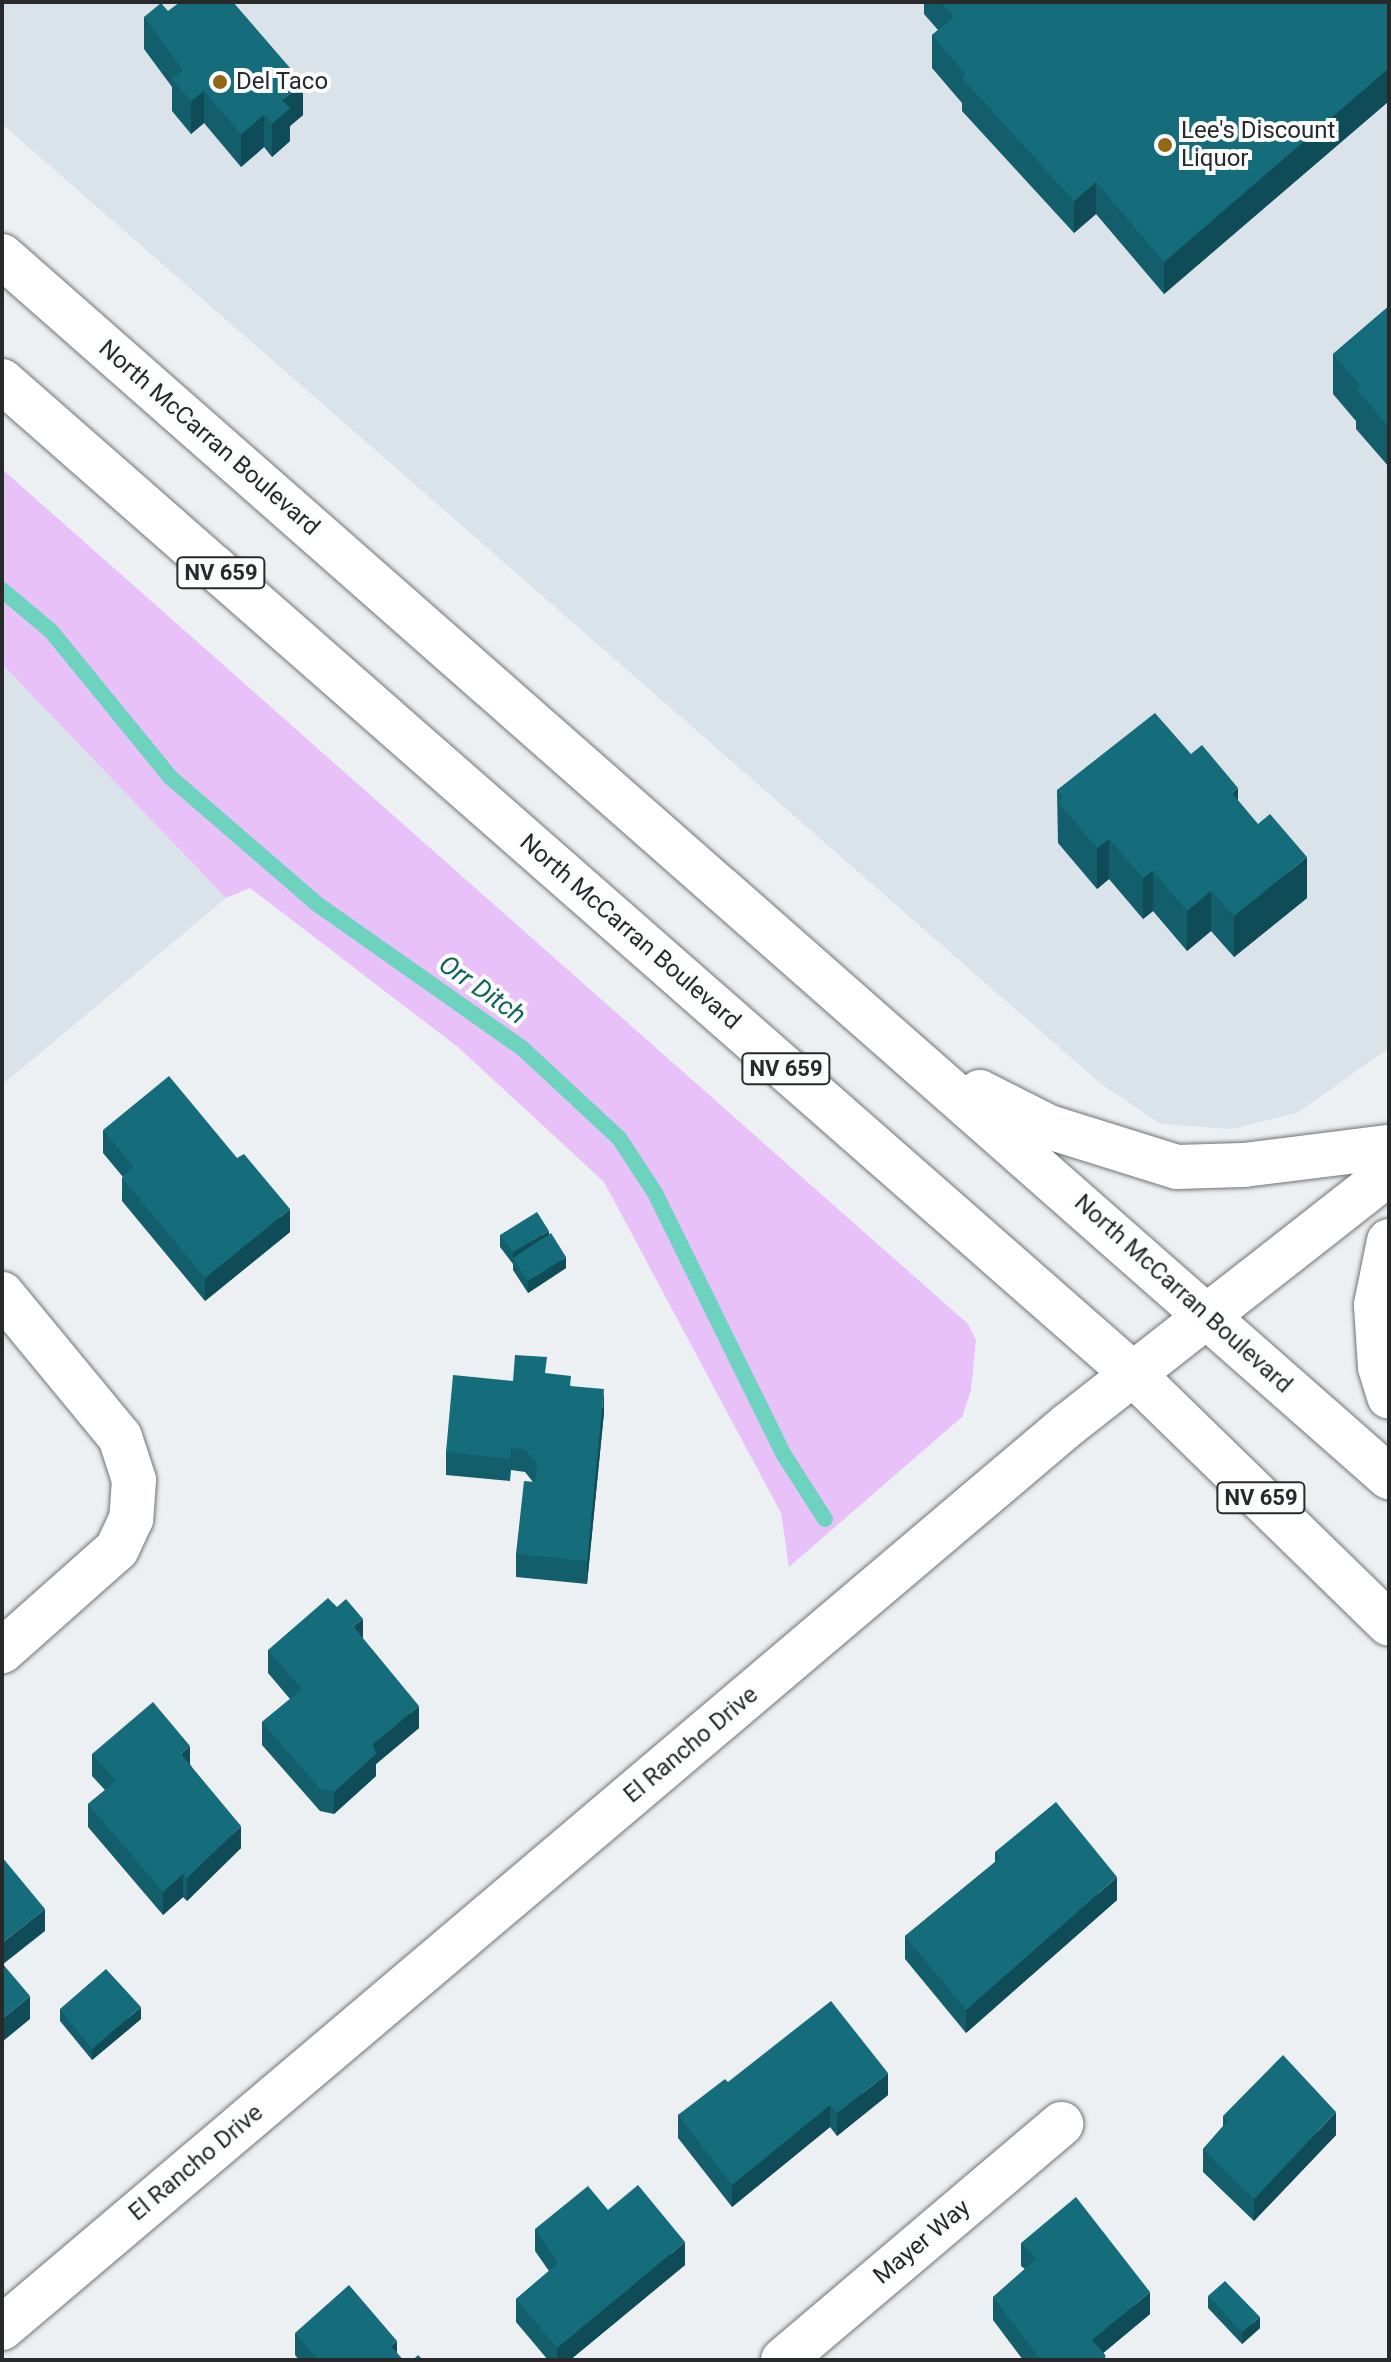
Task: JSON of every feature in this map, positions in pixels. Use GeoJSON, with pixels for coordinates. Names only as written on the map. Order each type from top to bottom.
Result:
{"type":"FeatureCollection","features":[{"type":"Feature","properties":{"kind":"main road","name":"North McCarran Boulevard"},"geometry":{"type":"LineString","coordinates":[[2,256],[1389,1477]]}},
{"type":"Feature","properties":{"kind":"main road","name":"North McCarran Boulevard"},"geometry":{"type":"LineString","coordinates":[[2,381],[1132,1373],[1389,1624]]}},
{"type":"Feature","properties":{"kind":"main road"},"geometry":{"type":"LineString","coordinates":[[921,1062],[1049,1127],[1177,1167],[1244,1165],[1389,1147]]}},
{"type":"Feature","properties":{"kind":"main road","name":"El Rancho Drive"},"geometry":{"type":"LineString","coordinates":[[2,2328],[1132,1373],[1389,1173]]}},
{"type":"Feature","properties":{"kind":"main road"},"geometry":{"type":"LineString","coordinates":[[1389,1241],[1376,1317],[1380,1367],[1389,1397]]}},
{"type":"Feature","properties":{"kind":"main road"},"geometry":{"type":"LineString","coordinates":[[2,1294],[120,1437],[134,1480],[131,1519],[117,1549],[2,1651]]}},
{"type":"Feature","properties":{"kind":"main road","name":"Mayer Way"},"geometry":{"type":"LineString","coordinates":[[783,2360],[1061,2124]]}},
{"type":"Feature","properties":{"kind":"shaded area"},"geometry":{"type":"Polygon","coordinates":[[[2,2],[1389,2],[1389,1048],[1297,1113],[1231,1129],[1161,1124],[1100,1083],[2,124],[2,2]]]}},
{"type":"Feature","properties":{"kind":"shaded area"},"geometry":{"type":"Polygon","coordinates":[[[2,469],[968,1324],[976,1340],[971,1390],[962,1417],[789,1567],[781,1513],[604,1182],[459,1048],[250,888],[226,898],[2,664],[2,469]]]}},
{"type":"Feature","properties":{"kind":"shaded area"},"geometry":{"type":"Polygon","coordinates":[[[2,664],[226,898],[2,1085],[2,664]]]}},
{"type":"Feature","properties":{"kind":"building","name":"Del Taco"},"geometry":{"type":"Polygon","coordinates":[[[180,2],[233,2],[303,83],[282,100],[290,108],[272,124],[264,115],[241,134],[204,91],[191,101],[172,79],[183,70],[144,17],[161,3],[168,11],[180,2]]]}},
{"type":"Feature","properties":{"kind":"building","name":"Lee's Discount Liquor"},"geometry":{"type":"Polygon","coordinates":[[[941,2],[1389,2],[1389,68],[1164,262],[1096,182],[1074,201],[962,78],[966,75],[932,35],[954,17],[941,2]]]}},
{"type":"Feature","properties":{"kind":"building"},"geometry":{"type":"Polygon","coordinates":[[[1389,306],[1389,427],[1356,389],[1360,385],[1333,354],[1389,306]]]}},
{"type":"Feature","properties":{"kind":"building"},"geometry":{"type":"Polygon","coordinates":[[[1155,713],[1191,754],[1202,745],[1238,788],[1232,793],[1258,824],[1270,814],[1307,857],[1234,916],[1211,891],[1187,911],[1153,871],[1143,878],[1109,839],[1097,848],[1058,802],[1063,797],[1057,790],[1155,713]]]}},
{"type":"Feature","properties":{"kind":"building"},"geometry":{"type":"Polygon","coordinates":[[[169,1076],[237,1158],[244,1154],[290,1209],[205,1278],[122,1178],[133,1166],[103,1130],[169,1076]]]}},
{"type":"Feature","properties":{"kind":"building"},"geometry":{"type":"Polygon","coordinates":[[[537,1212],[549,1231],[513,1252],[500,1235],[537,1212]]]}},
{"type":"Feature","properties":{"kind":"building"},"geometry":{"type":"Polygon","coordinates":[[[551,1233],[566,1257],[528,1281],[513,1258],[551,1233]]]}},
{"type":"Feature","properties":{"kind":"building"},"geometry":{"type":"Polygon","coordinates":[[[515,1355],[547,1357],[545,1373],[571,1376],[570,1386],[604,1389],[587,1561],[516,1554],[524,1481],[535,1482],[537,1465],[525,1449],[511,1448],[510,1459],[446,1452],[453,1375],[513,1381],[515,1355]]]}},
{"type":"Feature","properties":{"kind":"building"},"geometry":{"type":"Polygon","coordinates":[[[328,1598],[337,1607],[346,1599],[363,1619],[353,1626],[419,1706],[373,1744],[376,1754],[334,1792],[320,1789],[262,1722],[302,1689],[268,1650],[328,1598]]]}},
{"type":"Feature","properties":{"kind":"building"},"geometry":{"type":"Polygon","coordinates":[[[153,1702],[190,1746],[181,1754],[241,1826],[187,1878],[183,1874],[163,1892],[88,1804],[116,1781],[92,1754],[153,1702]]]}},
{"type":"Feature","properties":{"kind":"building"},"geometry":{"type":"Polygon","coordinates":[[[1056,1802],[1117,1877],[966,2010],[905,1936],[1000,1858],[995,1852],[1056,1802]]]}},
{"type":"Feature","properties":{"kind":"building"},"geometry":{"type":"Polygon","coordinates":[[[2,1857],[45,1909],[2,1943],[2,1857]]]}},
{"type":"Feature","properties":{"kind":"building"},"geometry":{"type":"Polygon","coordinates":[[[2,1963],[30,1996],[2,2019],[2,1963]]]}},
{"type":"Feature","properties":{"kind":"building"},"geometry":{"type":"Polygon","coordinates":[[[106,1969],[141,2007],[92,2049],[60,2009],[106,1969]]]}},
{"type":"Feature","properties":{"kind":"building"},"geometry":{"type":"Polygon","coordinates":[[[831,2001],[888,2073],[837,2113],[830,2105],[732,2185],[678,2115],[725,2079],[728,2082],[831,2001]]]}},
{"type":"Feature","properties":{"kind":"building"},"geometry":{"type":"Polygon","coordinates":[[[1283,2055],[1336,2112],[1254,2199],[1203,2149],[1228,2121],[1223,2116],[1283,2055]]]}},
{"type":"Feature","properties":{"kind":"building"},"geometry":{"type":"Polygon","coordinates":[[[638,2185],[685,2242],[557,2348],[516,2299],[558,2263],[535,2229],[588,2186],[608,2210],[638,2185]]]}},
{"type":"Feature","properties":{"kind":"building"},"geometry":{"type":"Polygon","coordinates":[[[1076,2197],[1150,2292],[1092,2340],[1106,2356],[1101,2360],[1041,2360],[993,2297],[1036,2259],[1021,2243],[1076,2197]]]}},
{"type":"Feature","properties":{"kind":"building"},"geometry":{"type":"Polygon","coordinates":[[[1225,2281],[1260,2317],[1242,2332],[1208,2296],[1225,2281]]]}},
{"type":"Feature","properties":{"kind":"building"},"geometry":{"type":"Polygon","coordinates":[[[349,2285],[397,2341],[391,2346],[403,2360],[318,2360],[295,2333],[349,2285]]]}},
{"type":"Feature","properties":{"kind":"waterway","name":"Orr Ditch"},"geometry":{"type":"LineString","coordinates":[[2,590],[51,631],[170,777],[317,904],[522,1048],[619,1138],[655,1193],[784,1455],[825,1519]]}},
{"type":"Feature","properties":{"kind":"place","name":"Del Taco"},"geometry":{"type":"Point","coordinates":[220,82]}},
{"type":"Feature","properties":{"kind":"place","name":"Lee's Discount Liquor"},"geometry":{"type":"Point","coordinates":[1165,145]}}]}
